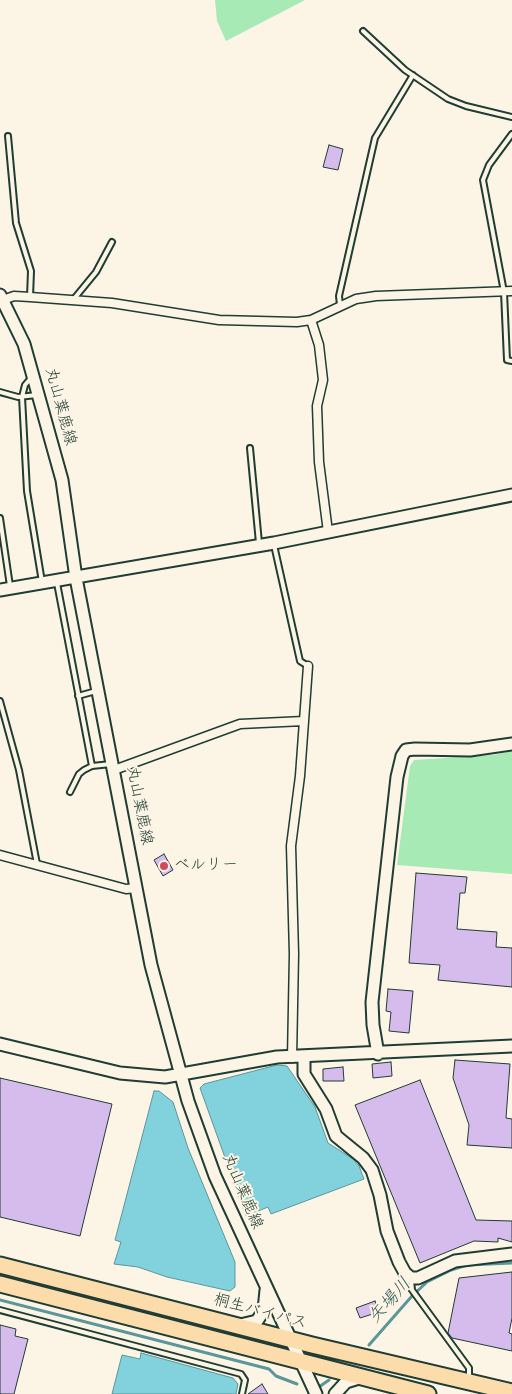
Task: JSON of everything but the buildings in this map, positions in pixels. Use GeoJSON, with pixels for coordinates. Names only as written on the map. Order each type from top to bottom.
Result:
{"type":"FeatureCollection","features":[{"type":"Feature","properties":{"kind":"highway","name":"桐生バイパス"},"geometry":{"type":"LineString","coordinates":[[0,1265],[468,1383],[512,1392]]}},
{"type":"Feature","properties":{"kind":"highway"},"geometry":{"type":"LineString","coordinates":[[0,1284],[359,1378],[428,1394]]}},
{"type":"Feature","properties":{"kind":"street"},"geometry":{"type":"LineString","coordinates":[[2,298],[14,296],[73,300],[156,309],[219,320],[311,320],[356,299],[376,296],[508,291]]}},
{"type":"Feature","properties":{"kind":"street","name":"丸山葉鹿線"},"geometry":{"type":"LineString","coordinates":[[2,298],[21,336],[35,376],[62,480],[76,578],[151,964],[188,1101],[215,1176],[288,1338],[316,1394]]}},
{"type":"Feature","properties":{"kind":"street"},"geometry":{"type":"LineString","coordinates":[[311,320],[320,345],[322,380],[317,406],[319,462],[328,532]]}},
{"type":"Feature","properties":{"kind":"street"},"geometry":{"type":"LineString","coordinates":[[5,589],[274,544],[512,494]]}},
{"type":"Feature","properties":{"kind":"street"},"geometry":{"type":"LineString","coordinates":[[308,666],[300,776],[291,846],[298,1057],[304,1074],[326,1109],[333,1130],[341,1141],[363,1158],[372,1170],[380,1195],[389,1238],[399,1262],[411,1278],[427,1275],[455,1261],[512,1254]]}},
{"type":"Feature","properties":{"kind":"street"},"geometry":{"type":"LineString","coordinates":[[114,767],[240,724],[304,721]]}},
{"type":"Feature","properties":{"kind":"street"},"geometry":{"type":"LineString","coordinates":[[378,1054],[373,1025],[372,1002],[397,777],[402,756],[406,750],[415,749],[470,750],[512,744]]}},
{"type":"Feature","properties":{"kind":"street"},"geometry":{"type":"LineString","coordinates":[[0,855],[126,889],[137,888]]}},
{"type":"Feature","properties":{"kind":"street"},"geometry":{"type":"LineString","coordinates":[[0,1044],[120,1073],[165,1077],[262,1058],[378,1054],[512,1046]]}},
{"type":"Feature","properties":{"kind":"street"},"geometry":{"type":"LineString","coordinates":[[240,1325],[257,1321],[262,1315],[266,1288]]}},
{"type":"Feature","properties":{"kind":"street"},"geometry":{"type":"LineString","coordinates":[[335,1394],[346,1382],[359,1378]]}},
{"type":"Feature","properties":{"kind":"lane"},"geometry":{"type":"LineString","coordinates":[[363,31],[413,75],[448,99],[466,106],[512,117]]}},
{"type":"Feature","properties":{"kind":"lane"},"geometry":{"type":"LineString","coordinates":[[340,305],[339,296],[375,138],[413,75]]}},
{"type":"Feature","properties":{"kind":"lane"},"geometry":{"type":"LineString","coordinates":[[512,134],[489,165],[483,180],[508,291],[507,360],[512,361]]}},
{"type":"Feature","properties":{"kind":"lane"},"geometry":{"type":"LineString","coordinates":[[8,136],[16,223],[31,271],[30,297]]}},
{"type":"Feature","properties":{"kind":"lane"},"geometry":{"type":"LineString","coordinates":[[73,300],[100,267],[112,242]]}},
{"type":"Feature","properties":{"kind":"lane"},"geometry":{"type":"LineString","coordinates":[[35,376],[25,385],[22,397],[27,491],[42,583]]}},
{"type":"Feature","properties":{"kind":"lane"},"geometry":{"type":"LineString","coordinates":[[0,392],[22,397],[39,394]]}},
{"type":"Feature","properties":{"kind":"lane"},"geometry":{"type":"LineString","coordinates":[[250,448],[260,545]]}},
{"type":"Feature","properties":{"kind":"lane"},"geometry":{"type":"LineString","coordinates":[[0,518],[5,589]]}},
{"type":"Feature","properties":{"kind":"lane"},"geometry":{"type":"LineString","coordinates":[[274,544],[300,661],[308,666]]}},
{"type":"Feature","properties":{"kind":"lane"},"geometry":{"type":"LineString","coordinates":[[57,581],[92,766]]}},
{"type":"Feature","properties":{"kind":"lane"},"geometry":{"type":"LineString","coordinates":[[78,696],[98,690]]}},
{"type":"Feature","properties":{"kind":"lane"},"geometry":{"type":"LineString","coordinates":[[0,701],[19,770],[37,864]]}},
{"type":"Feature","properties":{"kind":"lane"},"geometry":{"type":"LineString","coordinates":[[70,792],[79,774],[92,766],[114,767]]}},
{"type":"Feature","properties":{"kind":"lane"},"geometry":{"type":"LineString","coordinates":[[411,1278],[412,1290],[469,1368],[468,1383]]}},
{"type":"Feature","properties":{"kind":"lane"},"geometry":{"type":"LineString","coordinates":[[0,1310],[241,1374],[245,1380],[242,1394]]}},
{"type":"Feature","properties":{"kind":"green space"},"geometry":{"type":"Polygon","coordinates":[[[215,0],[305,0],[226,41],[217,21],[215,0]]]}},
{"type":"Feature","properties":{"kind":"green space"},"geometry":{"type":"Polygon","coordinates":[[[512,751],[512,874],[397,865],[410,766],[414,760],[493,755],[512,751]]]}},
{"type":"Feature","properties":{"kind":"water"},"geometry":{"type":"Polygon","coordinates":[[[277,1065],[287,1066],[315,1107],[328,1143],[353,1159],[359,1166],[364,1179],[271,1214],[268,1207],[246,1216],[200,1088],[204,1084],[277,1065]]]}},
{"type":"Feature","properties":{"kind":"water"},"geometry":{"type":"Polygon","coordinates":[[[154,1091],[159,1091],[173,1102],[188,1148],[235,1262],[235,1287],[230,1291],[167,1277],[138,1267],[114,1264],[121,1242],[115,1240],[154,1091]]]}},
{"type":"Feature","properties":{"kind":"water"},"geometry":{"type":"Polygon","coordinates":[[[141,1353],[233,1378],[238,1384],[236,1394],[112,1394],[122,1355],[140,1359],[141,1353]]]}},
{"type":"Feature","properties":{"kind":"waterway","name":"矢場川"},"geometry":{"type":"LineString","coordinates":[[369,1345],[412,1296],[427,1282],[451,1270],[467,1265],[512,1263]]}},
{"type":"Feature","properties":{"kind":"waterway"},"geometry":{"type":"LineString","coordinates":[[0,1300],[269,1369],[276,1376],[297,1384]]}},
{"type":"Feature","properties":{"kind":"waterway"},"geometry":{"type":"LineString","coordinates":[[309,1394],[329,1380]]}},
{"type":"Feature","properties":{"kind":"place","name":"ベルリー"},"geometry":{"type":"Point","coordinates":[164,866]}}]}
